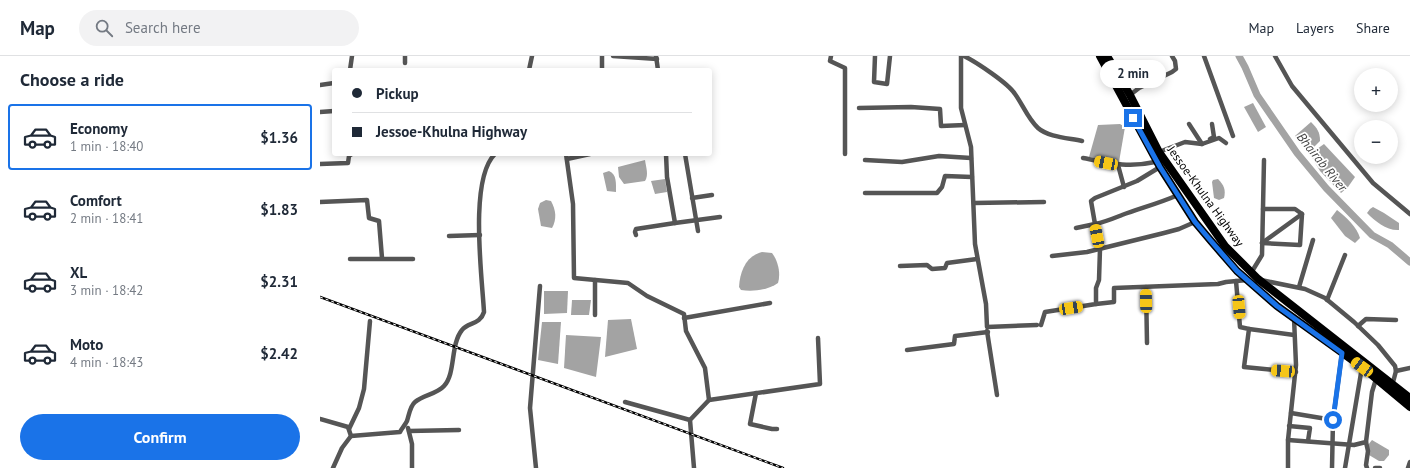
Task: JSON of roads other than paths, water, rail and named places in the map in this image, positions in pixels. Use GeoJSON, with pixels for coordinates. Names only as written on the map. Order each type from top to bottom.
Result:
{"type":"FeatureCollection","features":[{"type":"Feature","properties":{"kind":"highway","name":"Jessoe-Khulna Highway"},"geometry":{"type":"LineString","coordinates":[[1100,56],[1158,164],[1195,222],[1237,271],[1252,278],[1327,332],[1392,388],[1410,407]]}},
{"type":"Feature","properties":{"kind":"highway","name":"Jessoe-Khulna Highway"},"geometry":{"type":"LineString","coordinates":[[1107,56],[1130,95],[1159,152],[1225,246],[1252,278],[1277,306],[1362,367],[1376,379],[1410,398]]}},
{"type":"Feature","properties":{"kind":"street"},"geometry":{"type":"LineString","coordinates":[[350,68],[352,56]]}},
{"type":"Feature","properties":{"kind":"street"},"geometry":{"type":"LineString","coordinates":[[405,56],[405,63]]}},
{"type":"Feature","properties":{"kind":"street"},"geometry":{"type":"LineString","coordinates":[[529,68],[532,56]]}},
{"type":"Feature","properties":{"kind":"street"},"geometry":{"type":"LineString","coordinates":[[602,56],[602,68]]}},
{"type":"Feature","properties":{"kind":"street"},"geometry":{"type":"LineString","coordinates":[[613,56],[656,58],[658,68]]}},
{"type":"Feature","properties":{"kind":"street"},"geometry":{"type":"LineString","coordinates":[[831,56],[830,61],[845,68],[846,154]]}},
{"type":"Feature","properties":{"kind":"street"},"geometry":{"type":"LineString","coordinates":[[875,56],[874,82],[887,84],[890,56]]}},
{"type":"Feature","properties":{"kind":"street"},"geometry":{"type":"LineString","coordinates":[[962,56],[961,108],[971,147],[975,244],[986,304],[987,330],[997,395]]}},
{"type":"Feature","properties":{"kind":"street"},"geometry":{"type":"LineString","coordinates":[[962,56],[1005,84],[1014,93],[1038,128],[1048,134],[1082,141]]}},
{"type":"Feature","properties":{"kind":"street"},"geometry":{"type":"LineString","coordinates":[[1130,95],[1139,88],[1176,69],[1175,61],[1172,56]]}},
{"type":"Feature","properties":{"kind":"street"},"geometry":{"type":"LineString","coordinates":[[1204,56],[1233,136]]}},
{"type":"Feature","properties":{"kind":"street"},"geometry":{"type":"LineString","coordinates":[[1275,56],[1292,86],[1358,165],[1373,182],[1410,214]]}},
{"type":"Feature","properties":{"kind":"street"},"geometry":{"type":"LineString","coordinates":[[320,85],[332,83]]}},
{"type":"Feature","properties":{"kind":"street"},"geometry":{"type":"LineString","coordinates":[[859,108],[911,107],[940,109],[941,126],[965,125]]}},
{"type":"Feature","properties":{"kind":"street"},"geometry":{"type":"LineString","coordinates":[[320,112],[332,111]]}},
{"type":"Feature","properties":{"kind":"street"},"geometry":{"type":"LineString","coordinates":[[1189,124],[1202,144]]}},
{"type":"Feature","properties":{"kind":"street"},"geometry":{"type":"LineString","coordinates":[[1202,144],[1214,137],[1212,124]]}},
{"type":"Feature","properties":{"kind":"street"},"geometry":{"type":"LineString","coordinates":[[1159,152],[1185,142],[1202,144],[1219,138],[1226,143]]}},
{"type":"Feature","properties":{"kind":"street"},"geometry":{"type":"LineString","coordinates":[[320,164],[348,163],[349,156]]}},
{"type":"Feature","properties":{"kind":"street"},"geometry":{"type":"LineString","coordinates":[[333,468],[342,448],[351,436],[400,432],[406,423],[409,411],[414,402],[444,386],[450,375],[458,337],[462,329],[477,322],[483,317],[480,211],[483,179],[490,159],[493,156]]}},
{"type":"Feature","properties":{"kind":"street"},"geometry":{"type":"LineString","coordinates":[[567,156],[573,204],[574,278],[628,283],[647,296],[684,314],[686,331],[704,368],[709,400]]}},
{"type":"Feature","properties":{"kind":"street"},"geometry":{"type":"LineString","coordinates":[[666,156],[667,177],[675,223]]}},
{"type":"Feature","properties":{"kind":"street"},"geometry":{"type":"LineString","coordinates":[[685,156],[698,231]]}},
{"type":"Feature","properties":{"kind":"street"},"geometry":{"type":"LineString","coordinates":[[865,160],[902,162],[939,156],[971,158]]}},
{"type":"Feature","properties":{"kind":"street"},"geometry":{"type":"LineString","coordinates":[[1083,158],[1118,165],[1158,164]]}},
{"type":"Feature","properties":{"kind":"street"},"geometry":{"type":"LineString","coordinates":[[1252,278],[1262,255],[1264,160]]}},
{"type":"Feature","properties":{"kind":"street"},"geometry":{"type":"LineString","coordinates":[[1096,304],[1096,288],[1099,280],[1100,249],[1091,201],[1138,181],[1158,164]]}},
{"type":"Feature","properties":{"kind":"street"},"geometry":{"type":"LineString","coordinates":[[1118,165],[1124,186]]}},
{"type":"Feature","properties":{"kind":"street"},"geometry":{"type":"LineString","coordinates":[[865,193],[936,193],[942,187],[944,176],[972,177]]}},
{"type":"Feature","properties":{"kind":"street"},"geometry":{"type":"LineString","coordinates":[[692,198],[712,195]]}},
{"type":"Feature","properties":{"kind":"street"},"geometry":{"type":"LineString","coordinates":[[1076,228],[1108,222],[1178,195]]}},
{"type":"Feature","properties":{"kind":"street"},"geometry":{"type":"LineString","coordinates":[[320,202],[367,200],[369,218],[379,221],[382,258]]}},
{"type":"Feature","properties":{"kind":"street"},"geometry":{"type":"LineString","coordinates":[[974,203],[1044,202]]}},
{"type":"Feature","properties":{"kind":"street"},"geometry":{"type":"LineString","coordinates":[[1263,210],[1295,210],[1302,214]]}},
{"type":"Feature","properties":{"kind":"street"},"geometry":{"type":"LineString","coordinates":[[1262,243],[1300,245],[1302,214]]}},
{"type":"Feature","properties":{"kind":"street"},"geometry":{"type":"LineString","coordinates":[[1262,243],[1302,214]]}},
{"type":"Feature","properties":{"kind":"street"},"geometry":{"type":"LineString","coordinates":[[636,235],[636,229],[720,216]]}},
{"type":"Feature","properties":{"kind":"street"},"geometry":{"type":"LineString","coordinates":[[1052,256],[1100,249],[1179,229],[1195,222]]}},
{"type":"Feature","properties":{"kind":"street"},"geometry":{"type":"LineString","coordinates":[[449,236],[480,235]]}},
{"type":"Feature","properties":{"kind":"street"},"geometry":{"type":"LineString","coordinates":[[1299,287],[1313,240]]}},
{"type":"Feature","properties":{"kind":"street"},"geometry":{"type":"LineString","coordinates":[[1327,300],[1345,255]]}},
{"type":"Feature","properties":{"kind":"street"},"geometry":{"type":"LineString","coordinates":[[350,259],[413,258]]}},
{"type":"Feature","properties":{"kind":"street"},"geometry":{"type":"LineString","coordinates":[[900,266],[927,265],[932,269],[945,268],[946,263],[977,259]]}},
{"type":"Feature","properties":{"kind":"street"},"geometry":{"type":"LineString","coordinates":[[907,350],[954,344],[955,336],[987,330],[1039,325],[1045,312],[1114,302],[1114,288],[1218,284],[1252,278],[1299,287],[1327,300],[1358,326],[1395,366],[1396,370],[1392,388]]}},
{"type":"Feature","properties":{"kind":"street"},"geometry":{"type":"LineString","coordinates":[[595,315],[596,280]]}},
{"type":"Feature","properties":{"kind":"street"},"geometry":{"type":"LineString","coordinates":[[1236,281],[1240,327],[1294,335]]}},
{"type":"Feature","properties":{"kind":"street"},"geometry":{"type":"LineString","coordinates":[[536,468],[530,408],[540,286]]}},
{"type":"Feature","properties":{"kind":"street"},"geometry":{"type":"LineString","coordinates":[[1146,287],[1147,343]]}},
{"type":"Feature","properties":{"kind":"street"},"geometry":{"type":"LineString","coordinates":[[684,318],[770,303]]}},
{"type":"Feature","properties":{"kind":"street"},"geometry":{"type":"LineString","coordinates":[[1288,468],[1288,440],[1296,372],[1294,318]]}},
{"type":"Feature","properties":{"kind":"street"},"geometry":{"type":"LineString","coordinates":[[1358,326],[1366,319],[1396,320]]}},
{"type":"Feature","properties":{"kind":"street"},"geometry":{"type":"LineString","coordinates":[[349,429],[359,408],[364,389],[370,322]]}},
{"type":"Feature","properties":{"kind":"street"},"geometry":{"type":"LineString","coordinates":[[1249,329],[1244,368],[1296,372]]}},
{"type":"Feature","properties":{"kind":"street"},"geometry":{"type":"LineString","coordinates":[[694,468],[690,420],[709,400],[820,384],[818,338]]}},
{"type":"Feature","properties":{"kind":"street"},"geometry":{"type":"LineString","coordinates":[[1332,468],[1333,420],[1342,353]]}},
{"type":"Feature","properties":{"kind":"street"},"geometry":{"type":"LineString","coordinates":[[1345,468],[1362,367]]}},
{"type":"Feature","properties":{"kind":"street"},"geometry":{"type":"LineString","coordinates":[[1396,370],[1410,368]]}},
{"type":"Feature","properties":{"kind":"street"},"geometry":{"type":"LineString","coordinates":[[1367,468],[1368,451],[1366,442],[1372,392],[1376,379]]}},
{"type":"Feature","properties":{"kind":"street"},"geometry":{"type":"LineString","coordinates":[[756,393],[750,424],[777,429]]}},
{"type":"Feature","properties":{"kind":"street"},"geometry":{"type":"LineString","coordinates":[[625,402],[690,420]]}},
{"type":"Feature","properties":{"kind":"street"},"geometry":{"type":"LineString","coordinates":[[1291,413],[1333,420]]}},
{"type":"Feature","properties":{"kind":"street"},"geometry":{"type":"LineString","coordinates":[[320,419],[348,427],[351,436]]}},
{"type":"Feature","properties":{"kind":"street"},"geometry":{"type":"LineString","coordinates":[[406,423],[412,444],[412,468]]}},
{"type":"Feature","properties":{"kind":"street"},"geometry":{"type":"LineString","coordinates":[[1290,426],[1310,428],[1308,441]]}},
{"type":"Feature","properties":{"kind":"street"},"geometry":{"type":"LineString","coordinates":[[408,431],[458,430]]}},
{"type":"Feature","properties":{"kind":"street"},"geometry":{"type":"LineString","coordinates":[[1288,440],[1333,444],[1354,444],[1366,442]]}},
{"type":"Feature","properties":{"kind":"street"},"geometry":{"type":"LineString","coordinates":[[1408,468],[1410,462]]}},
{"type":"Feature","properties":{"kind":"street"},"geometry":{"type":"LineString","coordinates":[[1375,468],[1380,468]]}},
{"type":"Feature","properties":{"kind":"water"},"geometry":{"type":"Polygon","coordinates":[[[1253,103],[1266,127],[1258,132],[1244,107],[1253,103]]]}},
{"type":"Feature","properties":{"kind":"water"},"geometry":{"type":"Polygon","coordinates":[[[1311,122],[1318,130],[1320,141],[1309,152],[1306,151],[1295,136],[1311,122]]]}},
{"type":"Feature","properties":{"kind":"water"},"geometry":{"type":"Polygon","coordinates":[[[1120,124],[1125,127],[1119,162],[1089,157],[1098,125],[1120,124]]]}},
{"type":"Feature","properties":{"kind":"water"},"geometry":{"type":"Polygon","coordinates":[[[1324,144],[1355,177],[1348,187],[1341,193],[1320,171],[1310,154],[1324,144]]]}},
{"type":"Feature","properties":{"kind":"water"},"geometry":{"type":"Polygon","coordinates":[[[645,160],[647,174],[645,181],[624,184],[619,177],[618,167],[645,160]]]}},
{"type":"Feature","properties":{"kind":"water"},"geometry":{"type":"Polygon","coordinates":[[[609,171],[612,172],[615,177],[616,192],[607,191],[603,173],[609,171]]]}},
{"type":"Feature","properties":{"kind":"water"},"geometry":{"type":"Polygon","coordinates":[[[665,179],[667,192],[655,194],[651,181],[665,179]]]}},
{"type":"Feature","properties":{"kind":"water"},"geometry":{"type":"Polygon","coordinates":[[[1218,179],[1225,190],[1224,198],[1219,200],[1214,198],[1212,182],[1213,180],[1218,179]]]}},
{"type":"Feature","properties":{"kind":"water"},"geometry":{"type":"Polygon","coordinates":[[[546,200],[551,201],[555,211],[555,221],[552,228],[541,226],[538,209],[540,203],[546,200]]]}},
{"type":"Feature","properties":{"kind":"water"},"geometry":{"type":"Polygon","coordinates":[[[1373,207],[1399,223],[1399,230],[1390,229],[1382,225],[1367,213],[1373,207]]]}},
{"type":"Feature","properties":{"kind":"water"},"geometry":{"type":"Polygon","coordinates":[[[1337,210],[1354,226],[1359,234],[1360,238],[1355,243],[1345,236],[1331,218],[1337,210]]]}},
{"type":"Feature","properties":{"kind":"water"},"geometry":{"type":"Polygon","coordinates":[[[762,252],[772,253],[774,256],[779,271],[778,283],[760,290],[741,290],[739,287],[742,270],[752,257],[762,252]]]}},
{"type":"Feature","properties":{"kind":"water"},"geometry":{"type":"Polygon","coordinates":[[[544,291],[568,291],[567,313],[544,314],[544,291]]]}},
{"type":"Feature","properties":{"kind":"water"},"geometry":{"type":"Polygon","coordinates":[[[572,300],[591,300],[589,315],[571,315],[572,300]]]}},
{"type":"Feature","properties":{"kind":"water"},"geometry":{"type":"Polygon","coordinates":[[[631,319],[637,349],[605,357],[608,320],[631,319]]]}},
{"type":"Feature","properties":{"kind":"water"},"geometry":{"type":"Polygon","coordinates":[[[542,322],[561,322],[558,364],[538,360],[542,322]]]}},
{"type":"Feature","properties":{"kind":"water"},"geometry":{"type":"Polygon","coordinates":[[[566,335],[601,337],[596,377],[564,368],[566,335]]]}},
{"type":"Feature","properties":{"kind":"water"},"geometry":{"type":"Polygon","coordinates":[[[1372,440],[1389,450],[1389,455],[1384,461],[1379,461],[1369,455],[1368,445],[1372,440]]]}},
{"type":"Feature","properties":{"kind":"waterway","name":"Bhairab River"},"geometry":{"type":"LineString","coordinates":[[1239,56],[1257,95],[1297,153],[1326,188],[1372,235],[1390,245],[1410,262]]}},
{"type":"Feature","properties":{"kind":"railway"},"geometry":{"type":"LineString","coordinates":[[320,297],[783,468]]}}]}
